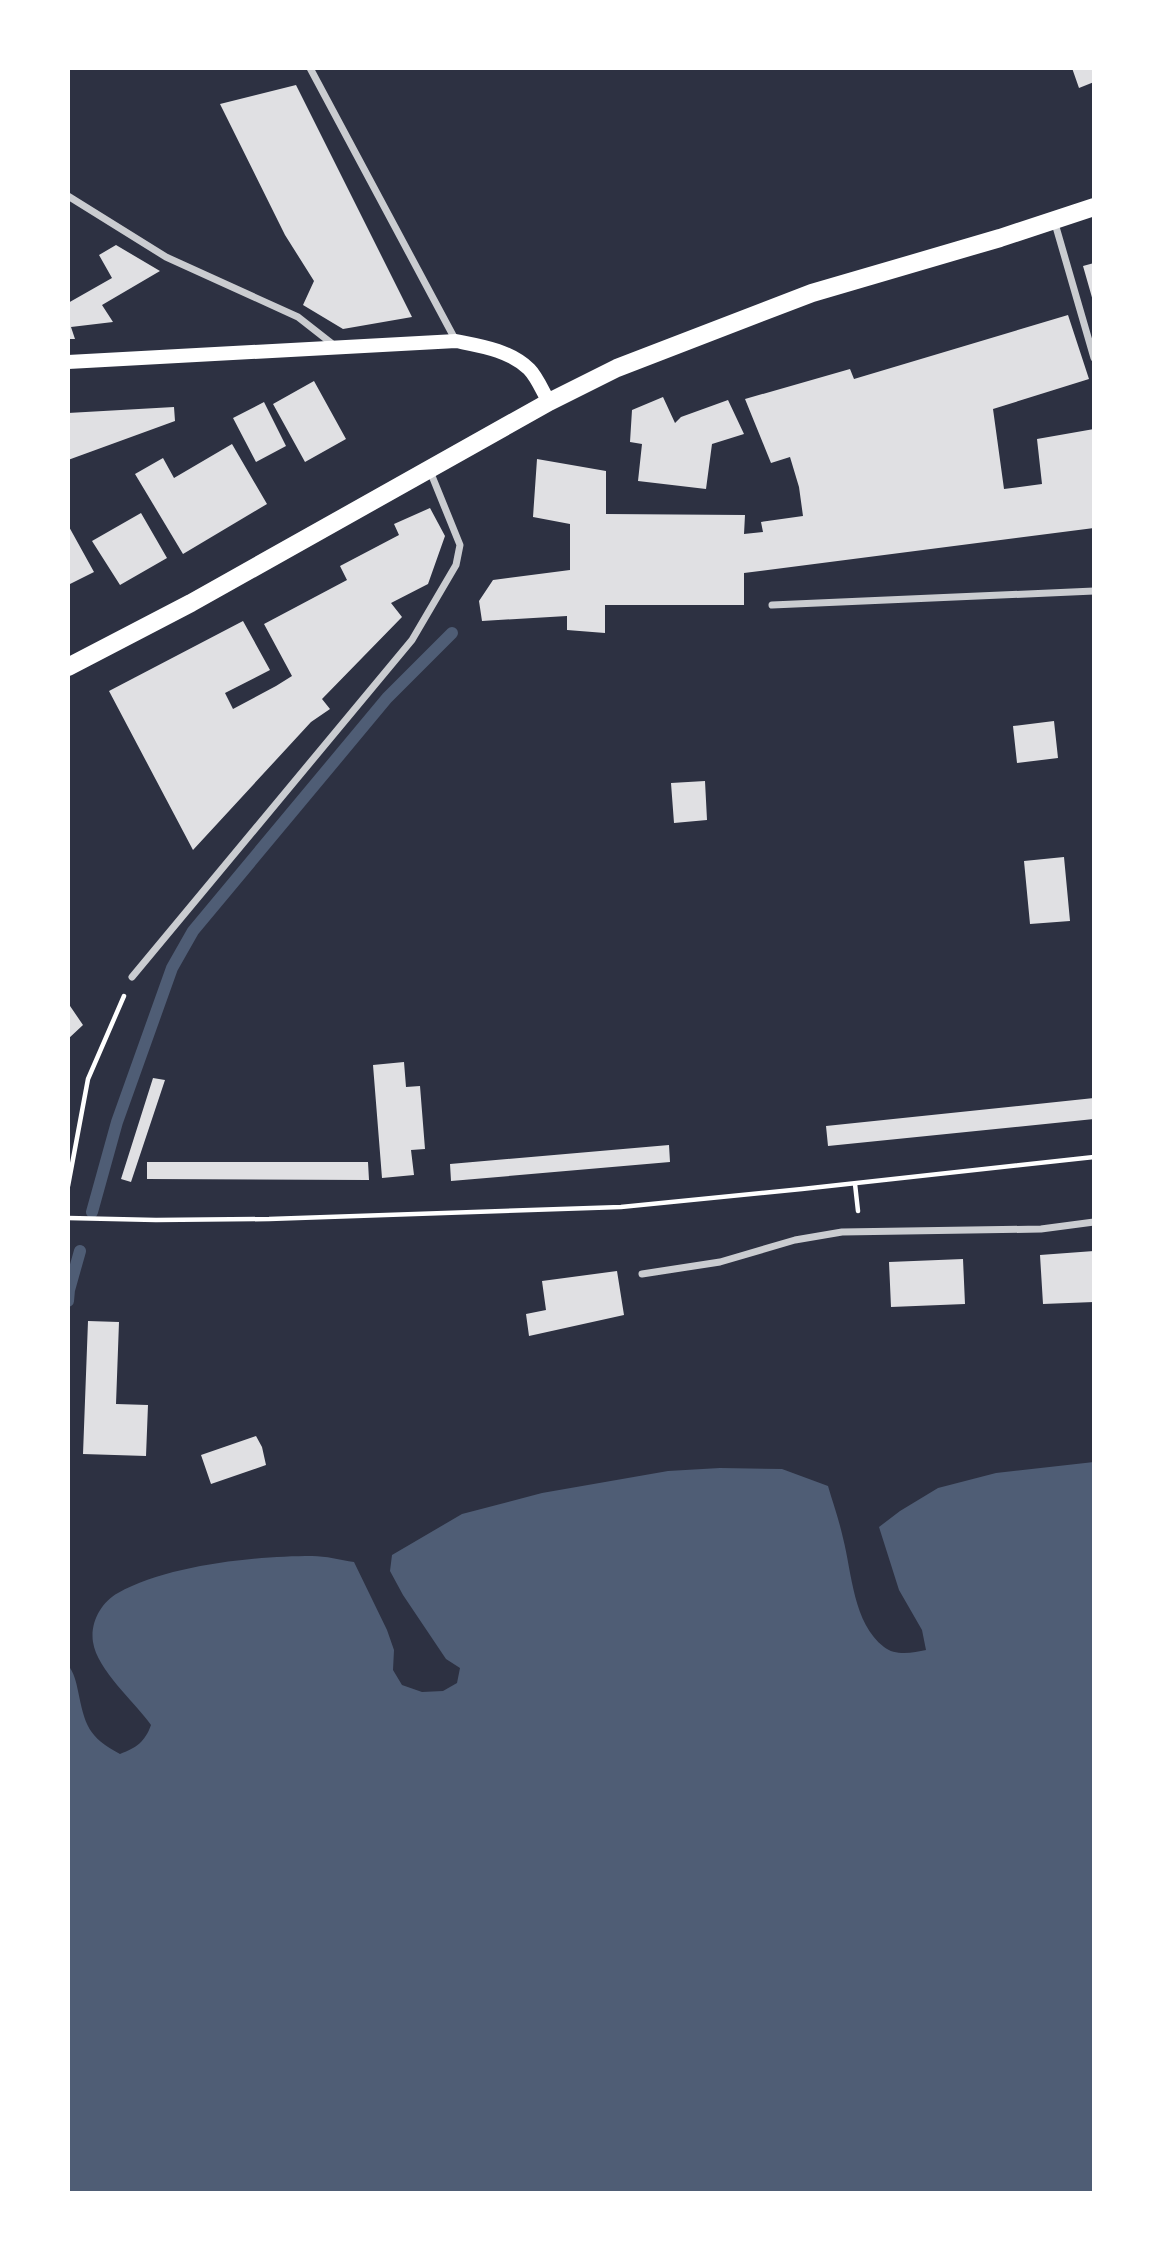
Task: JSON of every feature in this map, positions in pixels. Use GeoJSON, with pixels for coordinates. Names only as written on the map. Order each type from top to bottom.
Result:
{"type":"FeatureCollection","features":[{"type":"Feature","properties":{"kind":"main road"},"geometry":{"type":"LineString","coordinates":[[68,667],[191,603],[549,402],[617,368],[812,293],[1094,207]]}},
{"type":"Feature","properties":{"kind":"main road"},"geometry":{"type":"LineString","coordinates":[[68,362],[456,341],[497,350],[514,358],[530,370],[549,402]]}},
{"type":"Feature","properties":{"kind":"street"},"geometry":{"type":"LineString","coordinates":[[310,68],[456,341]]}},
{"type":"Feature","properties":{"kind":"street"},"geometry":{"type":"LineString","coordinates":[[68,196],[166,257],[298,317],[337,347]]}},
{"type":"Feature","properties":{"kind":"street"},"geometry":{"type":"LineString","coordinates":[[1054,220],[1094,358]]}},
{"type":"Feature","properties":{"kind":"street"},"geometry":{"type":"LineString","coordinates":[[132,978],[419,630],[456,565],[460,545],[430,470]]}},
{"type":"Feature","properties":{"kind":"street"},"geometry":{"type":"LineString","coordinates":[[772,605],[1094,591]]}},
{"type":"Feature","properties":{"kind":"street"},"geometry":{"type":"LineString","coordinates":[[642,1274],[720,1262],[795,1240],[842,1231],[1041,1229],[1094,1222]]}},
{"type":"Feature","properties":{"kind":"path"},"geometry":{"type":"LineString","coordinates":[[68,1186],[88,1079],[132,978]]}},
{"type":"Feature","properties":{"kind":"path"},"geometry":{"type":"LineString","coordinates":[[68,1218],[269,1219],[621,1207],[1094,1157]]}},
{"type":"Feature","properties":{"kind":"water"},"geometry":{"type":"Polygon","coordinates":[[[1094,1462],[1094,2193],[68,2193],[68,1665],[76,1680],[86,1721],[94,1736],[109,1748],[120,1754],[131,1749],[146,1736],[151,1725],[109,1675],[96,1653],[93,1642],[95,1621],[102,1607],[112,1597],[138,1583],[161,1575],[239,1560],[312,1556],[354,1562],[387,1630],[394,1650],[393,1670],[402,1685],[422,1692],[443,1691],[457,1683],[460,1668],[446,1659],[403,1595],[390,1571],[392,1555],[462,1514],[542,1493],[668,1471],[782,1469],[828,1486],[855,1597],[866,1625],[888,1650],[899,1653],[916,1652],[926,1650],[922,1630],[899,1590],[879,1527],[938,1488],[996,1473],[1094,1462]]]}},
{"type":"Feature","properties":{"kind":"building"},"geometry":{"type":"Polygon","coordinates":[[[1072,68],[1094,68],[1094,82],[1079,88],[1072,68]]]}},
{"type":"Feature","properties":{"kind":"building"},"geometry":{"type":"Polygon","coordinates":[[[296,85],[412,317],[343,329],[303,305],[314,281],[285,235],[220,104],[296,85]]]}},
{"type":"Feature","properties":{"kind":"building"},"geometry":{"type":"Polygon","coordinates":[[[116,245],[160,271],[102,305],[113,322],[71,327],[75,339],[68,339],[68,303],[112,278],[99,255],[116,245]]]}},
{"type":"Feature","properties":{"kind":"building"},"geometry":{"type":"Polygon","coordinates":[[[1094,263],[1094,301],[1093,301],[1083,266],[1094,263]]]}},
{"type":"Feature","properties":{"kind":"building"},"geometry":{"type":"Polygon","coordinates":[[[1068,315],[1089,379],[993,409],[1004,489],[1042,484],[1037,439],[1094,429],[1094,528],[744,573],[744,605],[605,605],[605,633],[567,630],[567,616],[482,621],[479,601],[493,580],[570,570],[570,524],[533,517],[537,459],[606,471],[606,514],[745,515],[744,534],[763,532],[761,522],[803,516],[799,487],[790,457],[771,463],[745,399],[850,369],[854,379],[1068,315]]]}},
{"type":"Feature","properties":{"kind":"building"},"geometry":{"type":"Polygon","coordinates":[[[314,381],[346,439],[305,462],[273,404],[314,381]]]}},
{"type":"Feature","properties":{"kind":"building"},"geometry":{"type":"Polygon","coordinates":[[[663,397],[675,423],[681,417],[728,400],[744,434],[712,444],[706,489],[638,481],[642,444],[630,442],[632,410],[663,397]]]}},
{"type":"Feature","properties":{"kind":"building"},"geometry":{"type":"Polygon","coordinates":[[[264,402],[286,446],[256,462],[233,418],[264,402]]]}},
{"type":"Feature","properties":{"kind":"building"},"geometry":{"type":"Polygon","coordinates":[[[174,407],[175,421],[68,460],[68,413],[174,407]]]}},
{"type":"Feature","properties":{"kind":"building"},"geometry":{"type":"Polygon","coordinates":[[[232,444],[267,504],[183,554],[135,474],[163,458],[174,478],[232,444]]]}},
{"type":"Feature","properties":{"kind":"building"},"geometry":{"type":"Polygon","coordinates":[[[430,508],[445,536],[428,584],[391,603],[402,617],[322,699],[330,709],[311,722],[193,850],[109,691],[243,621],[270,670],[225,693],[233,709],[276,686],[292,676],[264,624],[347,580],[340,566],[399,535],[394,524],[430,508]]]}},
{"type":"Feature","properties":{"kind":"building"},"geometry":{"type":"Polygon","coordinates":[[[141,513],[167,558],[120,585],[92,541],[141,513]]]}},
{"type":"Feature","properties":{"kind":"building"},"geometry":{"type":"Polygon","coordinates":[[[68,525],[94,572],[68,585],[68,525]]]}},
{"type":"Feature","properties":{"kind":"building"},"geometry":{"type":"Polygon","coordinates":[[[1054,721],[1058,758],[1017,763],[1013,726],[1054,721]]]}},
{"type":"Feature","properties":{"kind":"building"},"geometry":{"type":"Polygon","coordinates":[[[705,781],[707,820],[674,823],[671,783],[705,781]]]}},
{"type":"Feature","properties":{"kind":"building"},"geometry":{"type":"Polygon","coordinates":[[[1064,857],[1070,921],[1030,924],[1024,861],[1064,857]]]}},
{"type":"Feature","properties":{"kind":"building"},"geometry":{"type":"Polygon","coordinates":[[[68,1003],[83,1025],[68,1039],[68,1003]]]}},
{"type":"Feature","properties":{"kind":"building"},"geometry":{"type":"Polygon","coordinates":[[[404,1062],[406,1087],[420,1086],[425,1149],[411,1150],[414,1175],[382,1178],[373,1065],[404,1062]]]}},
{"type":"Feature","properties":{"kind":"building"},"geometry":{"type":"Polygon","coordinates":[[[153,1078],[165,1080],[131,1182],[121,1179],[153,1078]]]}},
{"type":"Feature","properties":{"kind":"building"},"geometry":{"type":"Polygon","coordinates":[[[1094,1098],[1094,1119],[828,1146],[826,1126],[1094,1098]]]}},
{"type":"Feature","properties":{"kind":"building"},"geometry":{"type":"Polygon","coordinates":[[[669,1145],[670,1162],[451,1181],[450,1164],[669,1145]]]}},
{"type":"Feature","properties":{"kind":"building"},"geometry":{"type":"Polygon","coordinates":[[[147,1162],[368,1162],[369,1180],[147,1179],[147,1162]]]}},
{"type":"Feature","properties":{"kind":"building"},"geometry":{"type":"Polygon","coordinates":[[[1094,1251],[1094,1302],[1043,1304],[1040,1255],[1094,1251]]]}},
{"type":"Feature","properties":{"kind":"building"},"geometry":{"type":"Polygon","coordinates":[[[963,1259],[965,1304],[891,1307],[889,1262],[963,1259]]]}},
{"type":"Feature","properties":{"kind":"building"},"geometry":{"type":"Polygon","coordinates":[[[617,1271],[624,1315],[529,1336],[526,1314],[546,1310],[542,1281],[617,1271]]]}},
{"type":"Feature","properties":{"kind":"building"},"geometry":{"type":"Polygon","coordinates":[[[88,1321],[119,1322],[116,1404],[148,1405],[146,1456],[83,1454],[88,1321]]]}},
{"type":"Feature","properties":{"kind":"building"},"geometry":{"type":"Polygon","coordinates":[[[256,1436],[266,1465],[211,1484],[201,1455],[256,1436]]]}},
{"type":"Feature","properties":{"kind":"waterway"},"geometry":{"type":"LineString","coordinates":[[92,1212],[117,1122],[172,968],[193,931],[387,698],[452,633]]}},
{"type":"Feature","properties":{"kind":"waterway"},"geometry":{"type":"LineString","coordinates":[[68,1301],[80,1251]]}}]}
